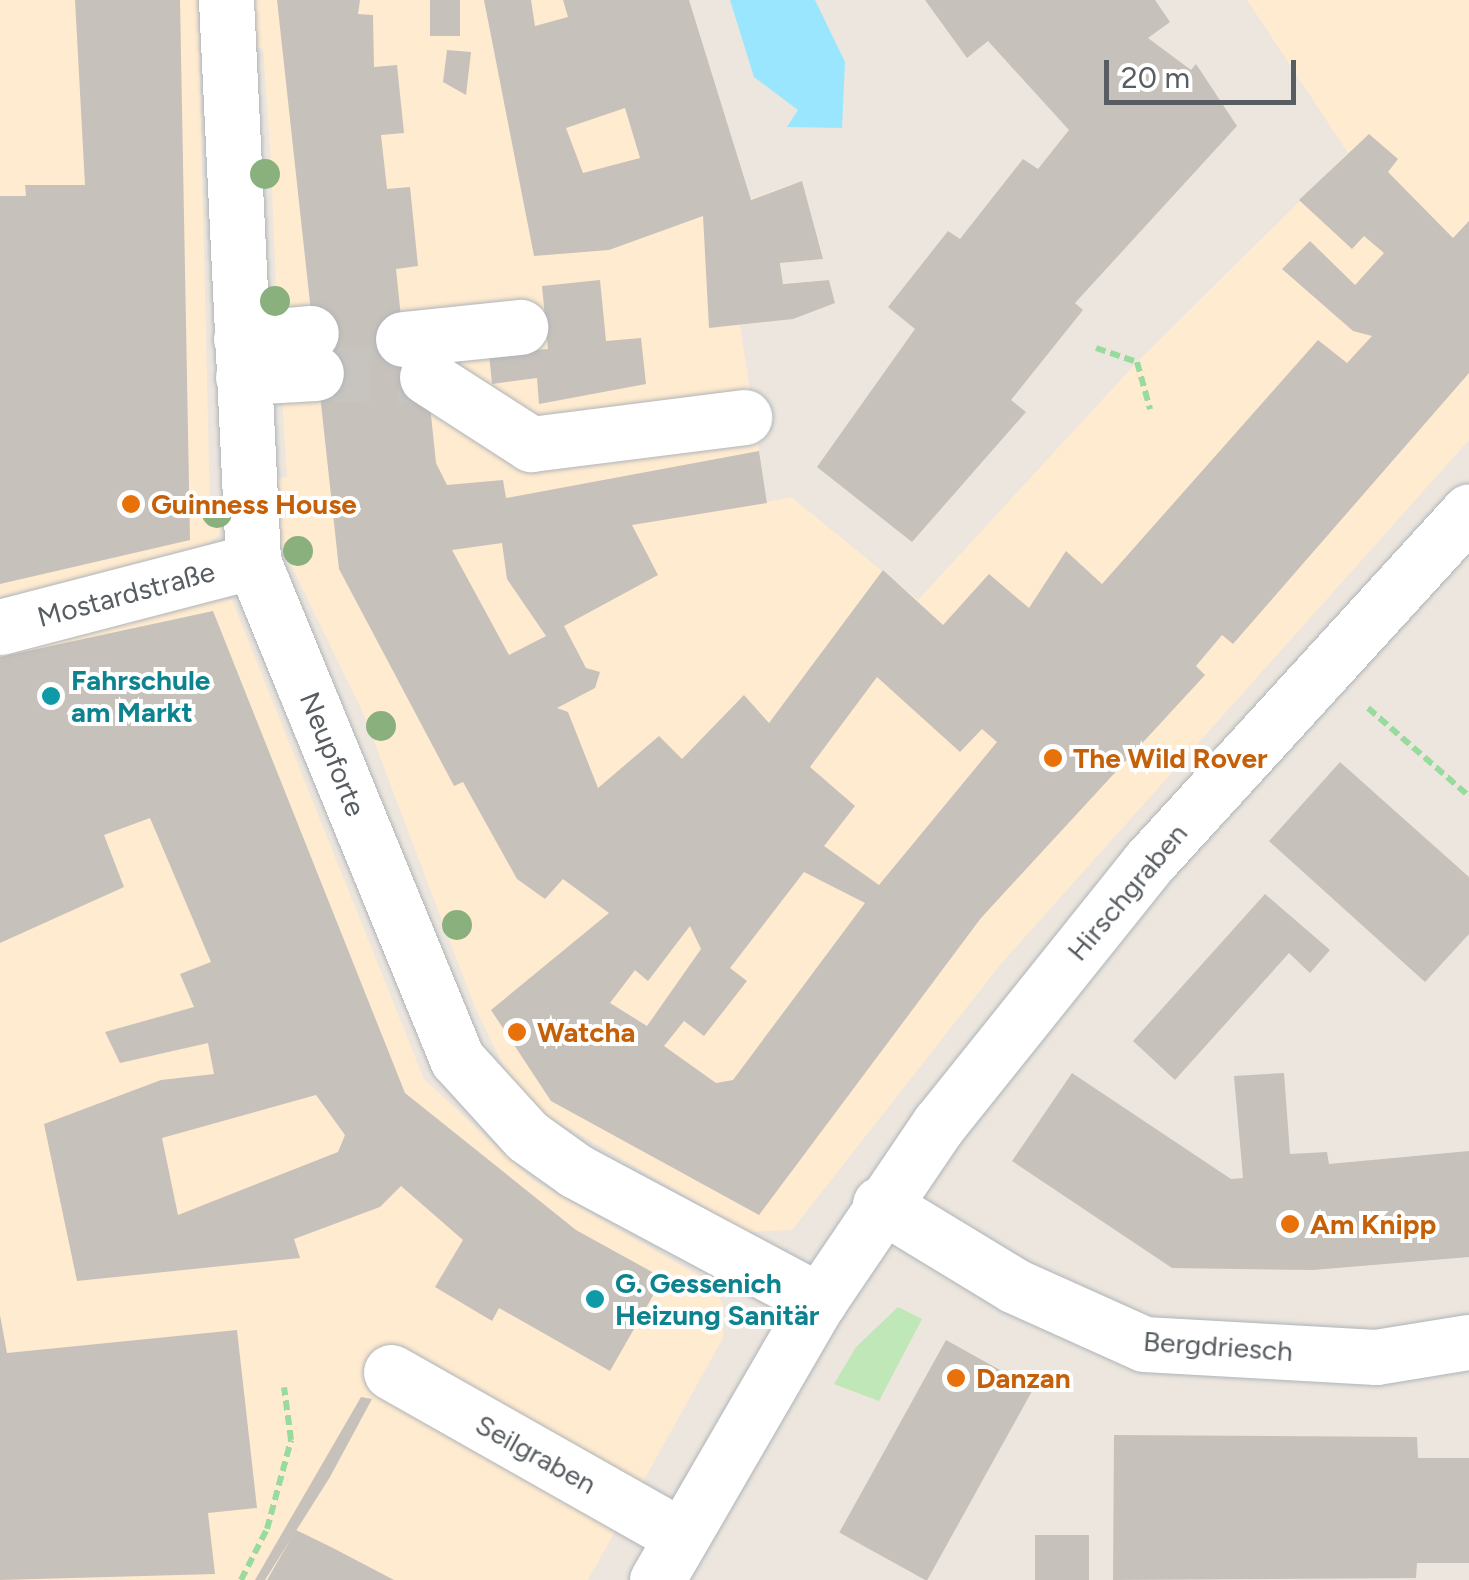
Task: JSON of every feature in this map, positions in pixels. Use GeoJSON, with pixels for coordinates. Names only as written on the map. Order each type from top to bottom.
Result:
{"type":"FeatureCollection","features":[{"type":"Feature","properties":{"kind":"street","name":"Neupforte"},"geometry":{"type":"LineString","coordinates":[[226,0],[252,561],[456,1059],[527,1136],[576,1170],[819,1301]]}},
{"type":"Feature","properties":{"kind":"street"},"geometry":{"type":"LineString","coordinates":[[520,326],[415,358],[531,444],[744,417]]}},
{"type":"Feature","properties":{"kind":"street"},"geometry":{"type":"LineString","coordinates":[[242,358],[314,353]]}},
{"type":"Feature","properties":{"kind":"street","name":"Hirschgraben"},"geometry":{"type":"LineString","coordinates":[[819,1301],[880,1204],[1148,863],[1469,511]]}},
{"type":"Feature","properties":{"kind":"street","name":"Mostardstraße"},"geometry":{"type":"LineString","coordinates":[[0,627],[252,561]]}},
{"type":"Feature","properties":{"kind":"street","name":"Bergdriesch"},"geometry":{"type":"LineString","coordinates":[[880,1204],[1016,1286],[1144,1344],[1376,1357],[1469,1342]]}},
{"type":"Feature","properties":{"kind":"street","name":"Seilgraben"},"geometry":{"type":"LineString","coordinates":[[391,1372],[669,1558],[819,1301]]}},
{"type":"Feature","properties":{"kind":"path"},"geometry":{"type":"LineString","coordinates":[[1096,348],[1137,362],[1150,409]]}},
{"type":"Feature","properties":{"kind":"path"},"geometry":{"type":"LineString","coordinates":[[1324,670],[1469,796]]}},
{"type":"Feature","properties":{"kind":"path"},"geometry":{"type":"LineString","coordinates":[[242,1580],[291,1440],[284,1386]]}},
{"type":"Feature","properties":{"kind":"shaded area"},"geometry":{"type":"Polygon","coordinates":[[[0,0],[198,0],[210,505],[226,506],[219,536],[194,553],[0,598],[0,0]]]}},
{"type":"Feature","properties":{"kind":"shaded area"},"geometry":{"type":"Polygon","coordinates":[[[246,0],[689,0],[750,199],[802,181],[823,259],[781,263],[783,283],[829,280],[835,303],[740,325],[767,502],[791,497],[918,600],[1137,362],[1348,153],[1247,0],[1469,0],[1469,440],[1000,965],[792,1230],[748,1232],[547,1116],[510,1080],[474,1005],[364,715],[275,532],[271,480],[287,477],[277,314],[261,315],[259,291],[276,290],[272,187],[254,188],[252,165],[271,162],[263,49],[248,45],[246,0]]]}},
{"type":"Feature","properties":{"kind":"shaded area"},"geometry":{"type":"Polygon","coordinates":[[[217,598],[232,600],[424,1079],[533,1180],[705,1279],[723,1304],[723,1338],[588,1580],[0,1580],[0,645],[217,598]]]}},
{"type":"Feature","properties":{"kind":"green space"},"geometry":{"type":"Polygon","coordinates":[[[898,1307],[922,1319],[879,1401],[834,1384],[856,1347],[898,1307]]]}},
{"type":"Feature","properties":{"kind":"water"},"geometry":{"type":"Polygon","coordinates":[[[730,0],[815,0],[845,62],[842,128],[787,127],[798,110],[754,77],[730,0]]]}},
{"type":"Feature","properties":{"kind":"building"},"geometry":{"type":"Polygon","coordinates":[[[75,0],[180,0],[190,540],[0,584],[0,196],[26,196],[25,185],[85,185],[75,0]]]}},
{"type":"Feature","properties":{"kind":"building"},"geometry":{"type":"Polygon","coordinates":[[[277,0],[360,0],[358,14],[373,15],[374,67],[397,65],[404,133],[381,135],[387,189],[410,187],[418,266],[396,269],[405,356],[425,358],[436,463],[447,485],[503,480],[506,498],[759,451],[767,503],[632,525],[658,575],[564,626],[586,668],[600,672],[595,688],[557,708],[568,712],[598,788],[659,736],[682,759],[744,695],[769,723],[883,570],[943,625],[989,574],[1029,608],[1066,551],[1102,584],[1318,340],[1347,363],[1372,336],[1353,331],[1282,269],[1310,241],[1355,285],[1384,253],[1364,236],[1352,249],[1299,200],[1369,134],[1398,159],[1388,172],[1453,238],[1469,221],[1469,373],[1233,644],[1222,635],[1196,666],[1205,675],[981,918],[759,1215],[551,1101],[491,1010],[609,913],[563,879],[545,899],[517,879],[463,782],[454,786],[339,569],[277,0]],[[502,543],[452,550],[509,655],[546,636],[507,579],[502,543]],[[877,677],[810,767],[855,806],[824,846],[879,885],[997,742],[982,729],[960,752],[877,677]],[[804,872],[730,968],[747,981],[704,1036],[684,1021],[664,1046],[716,1083],[733,1080],[865,903],[804,872]],[[690,926],[648,981],[635,970],[610,1003],[647,1026],[701,949],[690,926]]]}},
{"type":"Feature","properties":{"kind":"building"},"geometry":{"type":"Polygon","coordinates":[[[430,0],[460,0],[460,36],[430,36],[430,0]]]}},
{"type":"Feature","properties":{"kind":"building"},"geometry":{"type":"Polygon","coordinates":[[[484,0],[531,0],[535,26],[568,17],[563,0],[689,0],[751,200],[802,181],[823,259],[780,263],[783,284],[829,280],[835,303],[793,319],[709,328],[703,216],[609,250],[534,256],[484,0]],[[625,108],[566,128],[583,173],[640,158],[625,108]]]}},
{"type":"Feature","properties":{"kind":"building"},"geometry":{"type":"Polygon","coordinates":[[[925,0],[1155,0],[1170,22],[1148,38],[1191,70],[1196,64],[1237,126],[1075,303],[1083,310],[1011,400],[1026,412],[912,542],[817,467],[915,329],[888,307],[948,231],[960,239],[1023,159],[1038,169],[1069,130],[988,41],[967,58],[925,0]]]}},
{"type":"Feature","properties":{"kind":"building"},"geometry":{"type":"Polygon","coordinates":[[[447,50],[471,52],[466,95],[443,82],[447,50]]]}},
{"type":"Feature","properties":{"kind":"building"},"geometry":{"type":"Polygon","coordinates":[[[600,280],[606,341],[641,338],[646,384],[539,404],[537,378],[492,384],[489,353],[548,349],[542,286],[600,280]]]}},
{"type":"Feature","properties":{"kind":"building"},"geometry":{"type":"Polygon","coordinates":[[[213,611],[405,1093],[576,1230],[663,1278],[610,1371],[499,1308],[492,1321],[435,1287],[463,1240],[401,1186],[380,1207],[294,1239],[300,1258],[77,1281],[44,1124],[161,1080],[214,1074],[208,1043],[120,1063],[105,1032],[194,1007],[180,974],[211,962],[150,818],[104,835],[124,887],[0,943],[0,657],[213,611]],[[316,1095],[162,1138],[178,1215],[338,1152],[345,1135],[316,1095]]]}},
{"type":"Feature","properties":{"kind":"building"},"geometry":{"type":"Polygon","coordinates":[[[1340,762],[1469,877],[1469,934],[1425,982],[1269,841],[1340,762]]]}},
{"type":"Feature","properties":{"kind":"building"},"geometry":{"type":"Polygon","coordinates":[[[1265,894],[1330,950],[1310,973],[1289,953],[1175,1080],[1133,1041],[1265,894]]]}},
{"type":"Feature","properties":{"kind":"building"},"geometry":{"type":"Polygon","coordinates":[[[1072,1073],[1231,1179],[1243,1178],[1234,1076],[1284,1073],[1290,1154],[1327,1152],[1329,1164],[1469,1151],[1469,1257],[1313,1270],[1172,1268],[1012,1161],[1072,1073]]]}},
{"type":"Feature","properties":{"kind":"building"},"geometry":{"type":"Polygon","coordinates":[[[0,1315],[7,1353],[237,1330],[257,1508],[208,1513],[215,1574],[0,1580],[0,1315]]]}},
{"type":"Feature","properties":{"kind":"building"},"geometry":{"type":"Polygon","coordinates":[[[946,1340],[1033,1388],[927,1580],[839,1532],[946,1340]]]}},
{"type":"Feature","properties":{"kind":"building"},"geometry":{"type":"Polygon","coordinates":[[[361,1397],[372,1399],[330,1477],[265,1580],[255,1580],[361,1397]]]}},
{"type":"Feature","properties":{"kind":"building"},"geometry":{"type":"Polygon","coordinates":[[[1114,1435],[1417,1437],[1418,1458],[1469,1458],[1469,1563],[1417,1563],[1416,1578],[1113,1580],[1114,1435]]]}},
{"type":"Feature","properties":{"kind":"building"},"geometry":{"type":"Polygon","coordinates":[[[296,1530],[331,1547],[394,1580],[267,1580],[296,1530]]]}},
{"type":"Feature","properties":{"kind":"building"},"geometry":{"type":"Polygon","coordinates":[[[1035,1535],[1089,1535],[1089,1580],[1035,1580],[1035,1535]]]}},
{"type":"Feature","properties":{"kind":"tunnel"},"geometry":{"type":"LineString","coordinates":[[316,373],[427,377]]}},
{"type":"Feature","properties":{"kind":"place","name":"Guinness House"},"geometry":{"type":"Point","coordinates":[131,504]}},
{"type":"Feature","properties":{"kind":"place","name":"Fahrschule am Markt"},"geometry":{"type":"Point","coordinates":[51,696]}},
{"type":"Feature","properties":{"kind":"place","name":"The Wild Rover"},"geometry":{"type":"Point","coordinates":[1053,758]}},
{"type":"Feature","properties":{"kind":"place","name":"Watcha"},"geometry":{"type":"Point","coordinates":[517,1032]}},
{"type":"Feature","properties":{"kind":"place","name":"Am Knipp"},"geometry":{"type":"Point","coordinates":[1290,1224]}},
{"type":"Feature","properties":{"kind":"place","name":"G. Gessenich Heizung Sanitär"},"geometry":{"type":"Point","coordinates":[595,1299]}},
{"type":"Feature","properties":{"kind":"place","name":"Danzan"},"geometry":{"type":"Point","coordinates":[956,1378]}}]}
